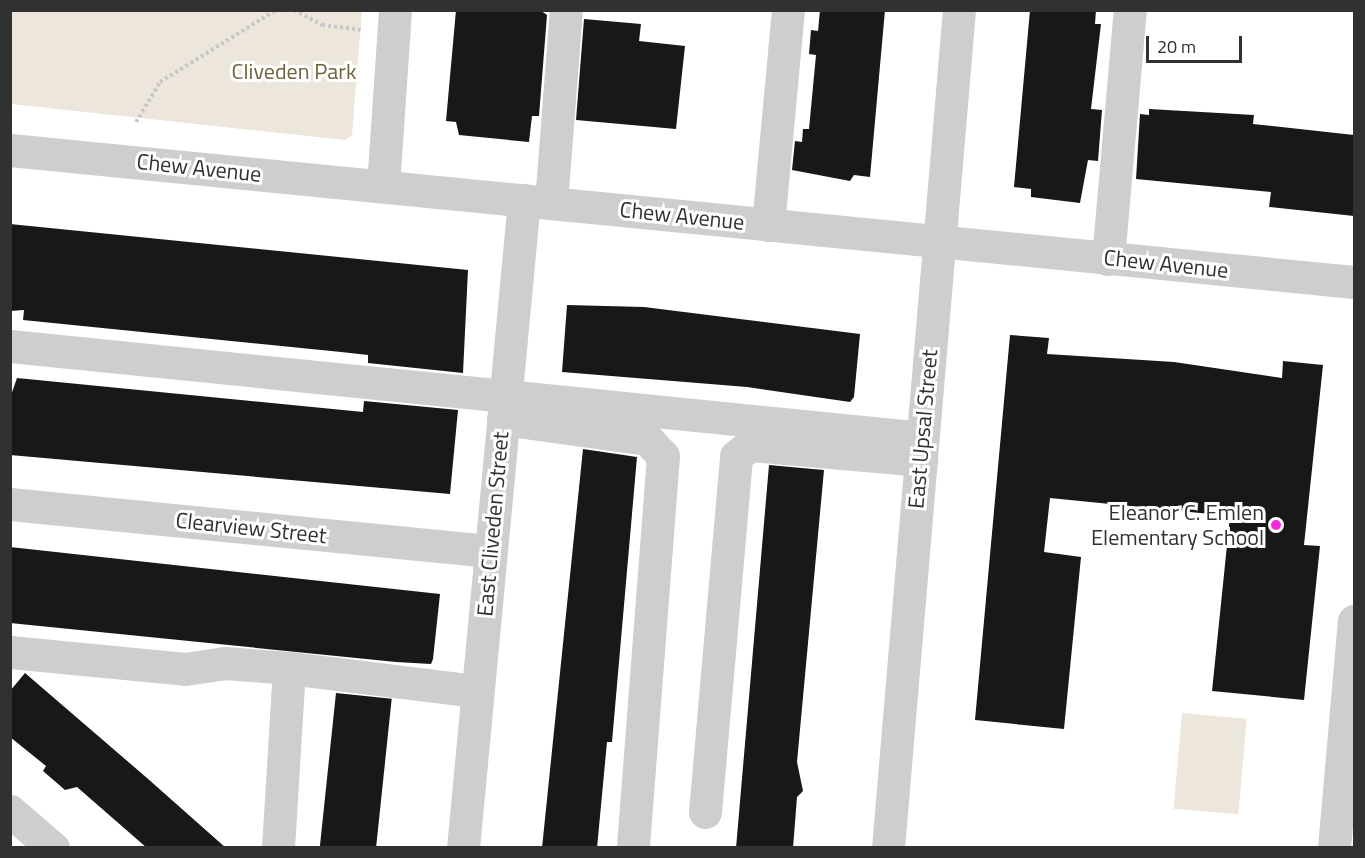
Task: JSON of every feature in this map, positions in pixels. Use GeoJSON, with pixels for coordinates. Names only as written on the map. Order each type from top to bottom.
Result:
{"type":"FeatureCollection","features":[{"type":"Feature","properties":{"kind":"street"},"geometry":{"type":"LineString","coordinates":[[383,186],[395,10]]}},
{"type":"Feature","properties":{"kind":"street","name":"East Cliveden Street"},"geometry":{"type":"LineString","coordinates":[[463,848],[504,407],[566,10]]}},
{"type":"Feature","properties":{"kind":"street"},"geometry":{"type":"LineString","coordinates":[[768,225],[788,10]]}},
{"type":"Feature","properties":{"kind":"street","name":"East Upsal Street"},"geometry":{"type":"LineString","coordinates":[[888,848],[959,10]]}},
{"type":"Feature","properties":{"kind":"street"},"geometry":{"type":"LineString","coordinates":[[1108,259],[1130,10]]}},
{"type":"Feature","properties":{"kind":"street","name":"Chew Avenue"},"geometry":{"type":"LineString","coordinates":[[10,150],[1354,282]]}},
{"type":"Feature","properties":{"kind":"street"},"geometry":{"type":"LineString","coordinates":[[10,346],[504,407],[922,449]]}},
{"type":"Feature","properties":{"kind":"street"},"geometry":{"type":"LineString","coordinates":[[504,407],[646,439],[663,456],[633,848]]}},
{"type":"Feature","properties":{"kind":"street"},"geometry":{"type":"LineString","coordinates":[[705,812],[736,456],[750,445],[922,449]]}},
{"type":"Feature","properties":{"kind":"street","name":"Clearview Street"},"geometry":{"type":"LineString","coordinates":[[10,504],[490,551]]}},
{"type":"Feature","properties":{"kind":"street"},"geometry":{"type":"LineString","coordinates":[[1334,848],[1354,631]]}},
{"type":"Feature","properties":{"kind":"street"},"geometry":{"type":"LineString","coordinates":[[10,652],[185,669],[225,663],[288,668],[477,691]]}},
{"type":"Feature","properties":{"kind":"street"},"geometry":{"type":"LineString","coordinates":[[278,848],[288,668]]}},
{"type":"Feature","properties":{"kind":"street"},"geometry":{"type":"LineString","coordinates":[[10,811],[54,848]]}},
{"type":"Feature","properties":{"kind":"path"},"geometry":{"type":"LineString","coordinates":[[136,123],[160,82],[276,10]]}},
{"type":"Feature","properties":{"kind":"path"},"geometry":{"type":"LineString","coordinates":[[294,10],[322,25],[365,31]]}},
{"type":"Feature","properties":{"kind":"green space","name":"Cliveden Park"},"geometry":{"type":"Polygon","coordinates":[[[10,11],[362,11],[352,135],[345,140],[11,104],[10,11]]]}},
{"type":"Feature","properties":{"kind":"green space"},"geometry":{"type":"Polygon","coordinates":[[[1182,713],[1247,719],[1238,814],[1174,809],[1182,713]]]}},
{"type":"Feature","properties":{"kind":"building"},"geometry":{"type":"Polygon","coordinates":[[[456,10],[540,10],[547,15],[539,116],[532,116],[529,142],[459,135],[456,122],[446,121],[456,10]]]}},
{"type":"Feature","properties":{"kind":"building"},"geometry":{"type":"Polygon","coordinates":[[[820,10],[885,10],[870,177],[854,175],[850,181],[792,170],[795,141],[802,142],[803,129],[809,129],[816,55],[809,54],[811,30],[818,31],[820,10]]]}},
{"type":"Feature","properties":{"kind":"building"},"geometry":{"type":"Polygon","coordinates":[[[1030,10],[1096,10],[1095,24],[1101,24],[1091,109],[1102,110],[1098,161],[1088,160],[1080,203],[1031,197],[1031,189],[1014,187],[1030,10]]]}},
{"type":"Feature","properties":{"kind":"building"},"geometry":{"type":"Polygon","coordinates":[[[584,19],[641,24],[639,41],[685,46],[676,129],[576,120],[584,19]]]}},
{"type":"Feature","properties":{"kind":"building"},"geometry":{"type":"Polygon","coordinates":[[[1149,109],[1254,115],[1253,124],[1354,135],[1354,216],[1269,207],[1271,192],[1136,179],[1140,114],[1149,115],[1149,109]]]}},
{"type":"Feature","properties":{"kind":"building"},"geometry":{"type":"Polygon","coordinates":[[[10,224],[468,270],[463,373],[368,363],[368,355],[23,320],[24,310],[10,311],[10,224]]]}},
{"type":"Feature","properties":{"kind":"building"},"geometry":{"type":"Polygon","coordinates":[[[567,305],[644,307],[860,334],[854,397],[850,402],[747,387],[562,372],[567,305]]]}},
{"type":"Feature","properties":{"kind":"building","name":"Eleanor C. Emlen Elementary School"},"geometry":{"type":"Polygon","coordinates":[[[1010,335],[1049,338],[1047,354],[1174,362],[1282,378],[1283,361],[1323,365],[1304,545],[1320,546],[1304,700],[1212,691],[1230,516],[1050,498],[1044,552],[1081,557],[1064,729],[975,720],[1010,335]]]}},
{"type":"Feature","properties":{"kind":"building"},"geometry":{"type":"Polygon","coordinates":[[[17,378],[363,412],[364,401],[458,410],[450,494],[10,455],[10,398],[17,378]]]}},
{"type":"Feature","properties":{"kind":"building"},"geometry":{"type":"Polygon","coordinates":[[[583,449],[637,457],[612,742],[607,742],[597,848],[542,848],[583,449]]]}},
{"type":"Feature","properties":{"kind":"building"},"geometry":{"type":"Polygon","coordinates":[[[769,465],[824,470],[797,762],[803,791],[797,797],[793,848],[736,848],[769,465]]]}},
{"type":"Feature","properties":{"kind":"building"},"geometry":{"type":"Polygon","coordinates":[[[10,547],[440,594],[433,659],[431,664],[396,662],[10,623],[10,547]]]}},
{"type":"Feature","properties":{"kind":"building"},"geometry":{"type":"Polygon","coordinates":[[[25,673],[226,848],[147,848],[77,787],[65,790],[43,771],[46,766],[10,737],[10,691],[25,673]]]}},
{"type":"Feature","properties":{"kind":"building"},"geometry":{"type":"Polygon","coordinates":[[[336,693],[392,699],[376,848],[320,848],[336,693]]]}},
{"type":"Feature","properties":{"kind":"place","name":"Eleanor C. Emlen Elementary School"},"geometry":{"type":"Point","coordinates":[1276,525]}}]}
